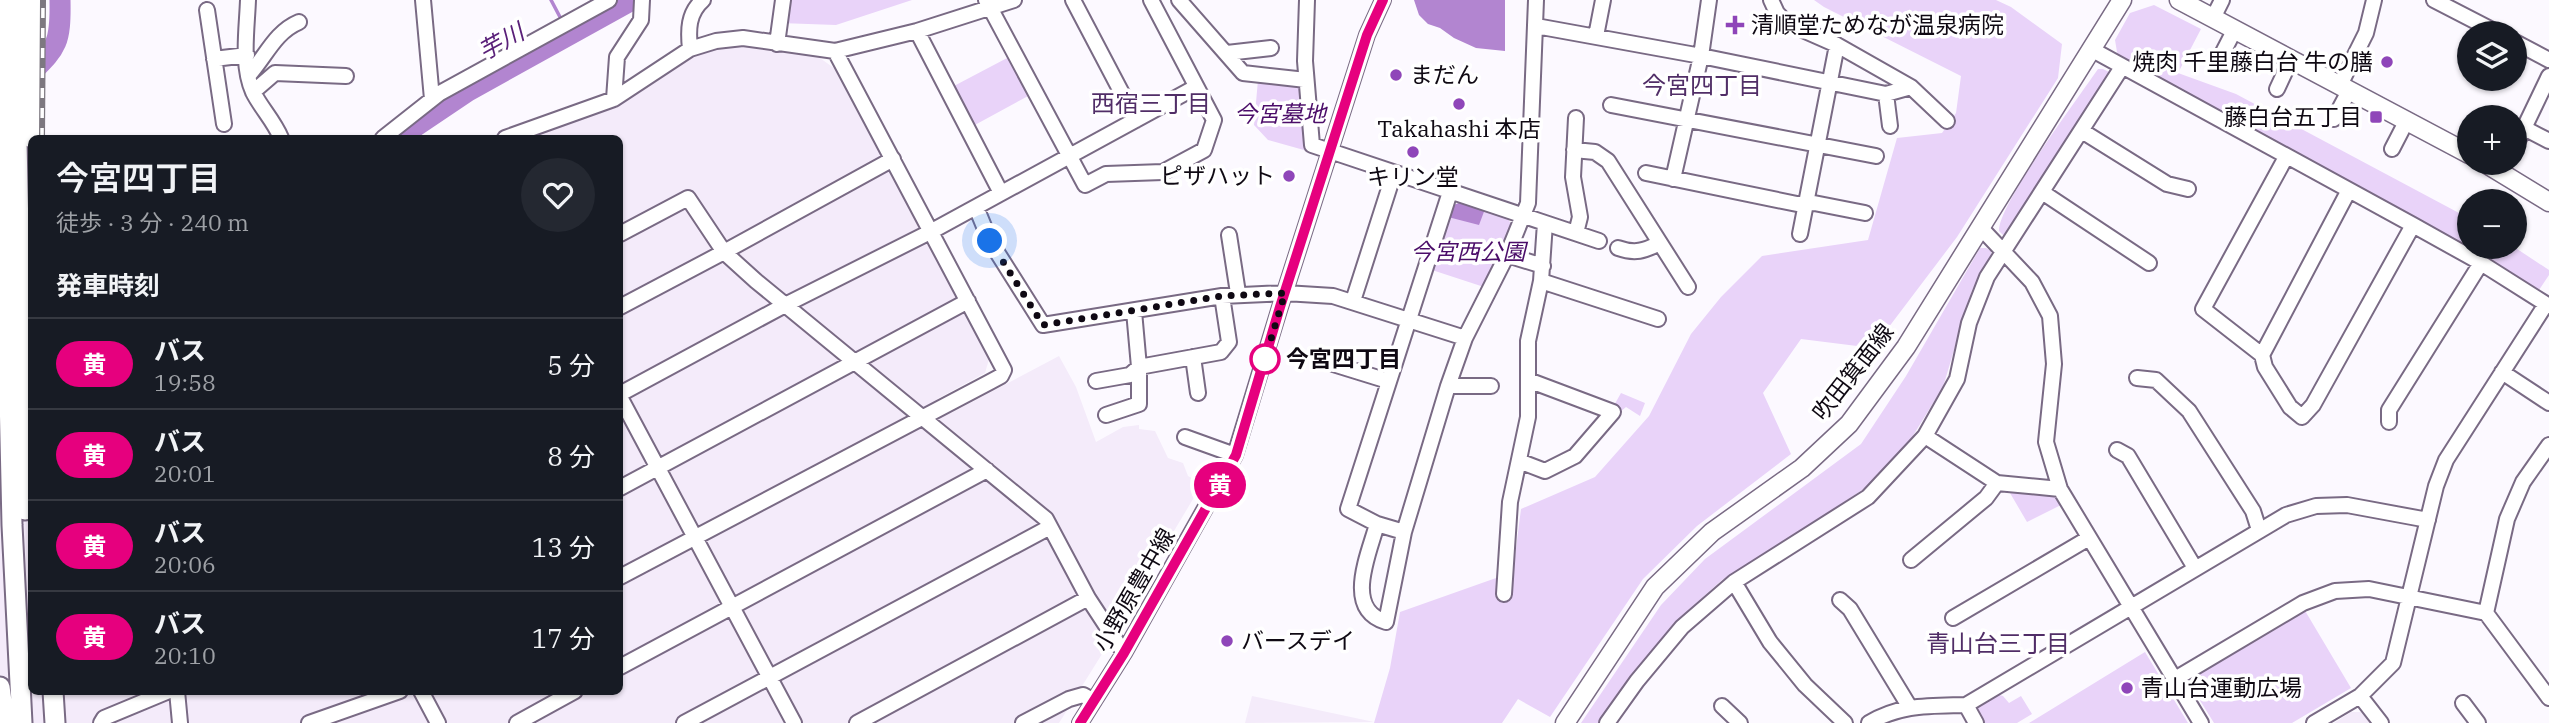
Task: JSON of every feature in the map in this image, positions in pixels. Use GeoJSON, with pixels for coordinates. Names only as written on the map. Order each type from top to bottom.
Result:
{"type":"FeatureCollection","features":[{"type":"Feature","properties":{"kind":"highway"},"geometry":{"type":"LineString","coordinates":[[14,0],[10,120],[16,382],[16,644],[22,723]]}},
{"type":"Feature","properties":{"kind":"highway"},"geometry":{"type":"LineString","coordinates":[[32,135],[33,0]]}},
{"type":"Feature","properties":{"kind":"highway"},"geometry":{"type":"LineString","coordinates":[[0,2],[10,120]]}},
{"type":"Feature","properties":{"kind":"highway"},"geometry":{"type":"LineString","coordinates":[[16,406],[28,608]]}},
{"type":"Feature","properties":{"kind":"highway"},"geometry":{"type":"LineString","coordinates":[[0,687],[5,723]]}},
{"type":"Feature","properties":{"kind":"highway"},"geometry":{"type":"LineString","coordinates":[[33,695],[35,723]]}},
{"type":"Feature","properties":{"kind":"highway"},"geometry":{"type":"LineString","coordinates":[[46,695],[48,723]]}},
{"type":"Feature","properties":{"kind":"highway"},"geometry":{"type":"LineString","coordinates":[[53,695],[55,723]]}},
{"type":"Feature","properties":{"kind":"main road","name":"吹田箕面線"},"geometry":{"type":"LineString","coordinates":[[1565,723],[1655,587],[1712,532],[1802,468],[1849,424],[1906,347],[2122,0]]}},
{"type":"Feature","properties":{"kind":"main road"},"geometry":{"type":"LineString","coordinates":[[2179,0],[2457,147]]}},
{"type":"Feature","properties":{"kind":"main road"},"geometry":{"type":"LineString","coordinates":[[2514,175],[2549,202]]}},
{"type":"Feature","properties":{"kind":"street"},"geometry":{"type":"LineString","coordinates":[[248,0],[248,75],[253,92],[280,135]]}},
{"type":"Feature","properties":{"kind":"street"},"geometry":{"type":"LineString","coordinates":[[423,0],[432,99]]}},
{"type":"Feature","properties":{"kind":"street"},"geometry":{"type":"LineString","coordinates":[[387,135],[432,99],[475,72],[609,0]]}},
{"type":"Feature","properties":{"kind":"street"},"geometry":{"type":"LineString","coordinates":[[690,49],[688,30],[694,10],[703,0]]}},
{"type":"Feature","properties":{"kind":"street"},"geometry":{"type":"LineString","coordinates":[[778,44],[783,0]]}},
{"type":"Feature","properties":{"kind":"street"},"geometry":{"type":"LineString","coordinates":[[513,135],[614,99],[690,49],[716,41],[743,38],[835,51],[917,31],[987,3],[1014,0]]}},
{"type":"Feature","properties":{"kind":"street"},"geometry":{"type":"LineString","coordinates":[[1073,0],[1136,120]]}},
{"type":"Feature","properties":{"kind":"street"},"geometry":{"type":"LineString","coordinates":[[987,3],[1085,185],[1106,174],[1163,172],[1204,150],[1214,120],[1151,0]]}},
{"type":"Feature","properties":{"kind":"street"},"geometry":{"type":"LineString","coordinates":[[1179,0],[1243,73],[1306,80]]}},
{"type":"Feature","properties":{"kind":"street"},"geometry":{"type":"LineString","coordinates":[[1307,0],[1306,80],[1312,145],[1599,241]]}},
{"type":"Feature","properties":{"kind":"street","name":"小野原豊中線"},"geometry":{"type":"LineString","coordinates":[[1080,723],[1124,653],[1236,455],[1367,35],[1383,0]]}},
{"type":"Feature","properties":{"kind":"street"},"geometry":{"type":"LineString","coordinates":[[1377,524],[1360,586],[1367,611],[1373,618],[1386,622],[1404,532],[1448,386],[1465,338],[1507,255],[1528,203],[1536,0]]}},
{"type":"Feature","properties":{"kind":"street"},"geometry":{"type":"LineString","coordinates":[[1596,36],[1603,0]]}},
{"type":"Feature","properties":{"kind":"street"},"geometry":{"type":"LineString","coordinates":[[1673,179],[1700,56],[1709,0]]}},
{"type":"Feature","properties":{"kind":"street"},"geometry":{"type":"LineString","coordinates":[[1771,0],[1777,13],[1787,23],[1837,45],[1911,87],[1947,121]]}},
{"type":"Feature","properties":{"kind":"street"},"geometry":{"type":"LineString","coordinates":[[2213,18],[2222,0]]}},
{"type":"Feature","properties":{"kind":"street"},"geometry":{"type":"LineString","coordinates":[[2335,120],[2344,88],[2366,33],[2374,0]]}},
{"type":"Feature","properties":{"kind":"street"},"geometry":{"type":"LineString","coordinates":[[2434,0],[2475,21]]}},
{"type":"Feature","properties":{"kind":"street"},"geometry":{"type":"LineString","coordinates":[[614,99],[617,57],[640,20],[644,1]]}},
{"type":"Feature","properties":{"kind":"street"},"geometry":{"type":"LineString","coordinates":[[207,10],[224,124]]}},
{"type":"Feature","properties":{"kind":"street"},"geometry":{"type":"LineString","coordinates":[[248,75],[261,62],[274,39],[287,27],[299,22]]}},
{"type":"Feature","properties":{"kind":"street"},"geometry":{"type":"LineString","coordinates":[[1536,26],[1886,94],[1911,87]]}},
{"type":"Feature","properties":{"kind":"street"},"geometry":{"type":"LineString","coordinates":[[2219,60],[2235,29]]}},
{"type":"Feature","properties":{"kind":"street"},"geometry":{"type":"LineString","coordinates":[[917,31],[1001,193]]}},
{"type":"Feature","properties":{"kind":"street"},"geometry":{"type":"LineString","coordinates":[[1800,234],[1837,45]]}},
{"type":"Feature","properties":{"kind":"street"},"geometry":{"type":"LineString","coordinates":[[1227,53],[1271,48]]}},
{"type":"Feature","properties":{"kind":"street"},"geometry":{"type":"LineString","coordinates":[[2527,48],[2549,60]]}},
{"type":"Feature","properties":{"kind":"street"},"geometry":{"type":"LineString","coordinates":[[2091,50],[2413,225],[2548,305],[2446,460],[2436,486],[2393,663],[2360,696],[2314,723]]}},
{"type":"Feature","properties":{"kind":"street"},"geometry":{"type":"LineString","coordinates":[[623,575],[988,383],[1004,372],[835,51]]}},
{"type":"Feature","properties":{"kind":"street"},"geometry":{"type":"LineString","coordinates":[[214,59],[247,55]]}},
{"type":"Feature","properties":{"kind":"street"},"geometry":{"type":"LineString","coordinates":[[2277,89],[2291,58]]}},
{"type":"Feature","properties":{"kind":"street"},"geometry":{"type":"LineString","coordinates":[[1607,723],[1682,626],[1734,582],[1868,497],[1925,436],[1957,379],[1969,323],[1987,277],[2122,67]]}},
{"type":"Feature","properties":{"kind":"street"},"geometry":{"type":"LineString","coordinates":[[253,92],[275,73],[346,76]]}},
{"type":"Feature","properties":{"kind":"street"},"geometry":{"type":"LineString","coordinates":[[2527,122],[2549,76]]}},
{"type":"Feature","properties":{"kind":"street"},"geometry":{"type":"LineString","coordinates":[[623,394],[785,305],[932,231],[1196,87]]}},
{"type":"Feature","properties":{"kind":"street"},"geometry":{"type":"LineString","coordinates":[[1886,94],[1890,126]]}},
{"type":"Feature","properties":{"kind":"street"},"geometry":{"type":"LineString","coordinates":[[1611,105],[1876,156]]}},
{"type":"Feature","properties":{"kind":"street"},"geometry":{"type":"LineString","coordinates":[[1576,118],[1573,177],[1580,217],[1576,233]]}},
{"type":"Feature","properties":{"kind":"street"},"geometry":{"type":"LineString","coordinates":[[2393,149],[2407,120]]}},
{"type":"Feature","properties":{"kind":"street"},"geometry":{"type":"LineString","coordinates":[[2527,130],[2549,141]]}},
{"type":"Feature","properties":{"kind":"street"},"geometry":{"type":"LineString","coordinates":[[2082,131],[2167,184],[2188,189]]}},
{"type":"Feature","properties":{"kind":"street"},"geometry":{"type":"LineString","coordinates":[[1574,150],[1595,152],[1608,161],[1688,287]]}},
{"type":"Feature","properties":{"kind":"street"},"geometry":{"type":"LineString","coordinates":[[2262,355],[2203,309],[2286,156]]}},
{"type":"Feature","properties":{"kind":"street"},"geometry":{"type":"LineString","coordinates":[[623,305],[893,159]]}},
{"type":"Feature","properties":{"kind":"street"},"geometry":{"type":"LineString","coordinates":[[1353,301],[1394,173]]}},
{"type":"Feature","properties":{"kind":"street"},"geometry":{"type":"LineString","coordinates":[[1646,173],[1865,213]]}},
{"type":"Feature","properties":{"kind":"street"},"geometry":{"type":"LineString","coordinates":[[2348,190],[2262,355],[2264,367],[2290,407],[2302,417],[2312,405],[2413,225]]}},
{"type":"Feature","properties":{"kind":"street"},"geometry":{"type":"LineString","coordinates":[[1404,532],[1377,524],[1348,509],[1450,192]]}},
{"type":"Feature","properties":{"kind":"street"},"geometry":{"type":"LineString","coordinates":[[2042,192],[2149,263]]}},
{"type":"Feature","properties":{"kind":"street"},"geometry":{"type":"LineString","coordinates":[[623,232],[688,198],[724,252],[1046,519],[1088,598],[1124,653]]}},
{"type":"Feature","properties":{"kind":"street"},"geometry":{"type":"LineString","coordinates":[[976,207],[990,241],[1043,325],[1238,293],[1285,293],[1333,296],[1465,338]]}},
{"type":"Feature","properties":{"kind":"street"},"geometry":{"type":"LineString","coordinates":[[1504,594],[1510,502],[1528,417],[1528,341],[1542,274],[1545,223]]}},
{"type":"Feature","properties":{"kind":"street"},"geometry":{"type":"LineString","coordinates":[[1980,227],[2032,282],[2050,316],[2054,363],[2046,442],[2060,489],[2201,723]]}},
{"type":"Feature","properties":{"kind":"street"},"geometry":{"type":"LineString","coordinates":[[1229,235],[1238,293]]}},
{"type":"Feature","properties":{"kind":"street"},"geometry":{"type":"LineString","coordinates":[[1618,248],[1644,251],[1660,243]]}},
{"type":"Feature","properties":{"kind":"street"},"geometry":{"type":"LineString","coordinates":[[1507,255],[1542,274],[1658,319]]}},
{"type":"Feature","properties":{"kind":"street"},"geometry":{"type":"LineString","coordinates":[[2389,422],[2389,410],[2481,263]]}},
{"type":"Feature","properties":{"kind":"street"},"geometry":{"type":"LineString","coordinates":[[1096,381],[1130,375],[1139,367],[1221,352],[1229,342],[1222,296]]}},
{"type":"Feature","properties":{"kind":"street"},"geometry":{"type":"LineString","coordinates":[[623,486],[968,301]]}},
{"type":"Feature","properties":{"kind":"street"},"geometry":{"type":"LineString","coordinates":[[1105,415],[1139,404],[1134,311]]}},
{"type":"Feature","properties":{"kind":"street"},"geometry":{"type":"LineString","coordinates":[[1193,357],[1198,393]]}},
{"type":"Feature","properties":{"kind":"street"},"geometry":{"type":"LineString","coordinates":[[1333,363],[1388,381]]}},
{"type":"Feature","properties":{"kind":"street"},"geometry":{"type":"LineString","coordinates":[[2502,372],[2549,403]]}},
{"type":"Feature","properties":{"kind":"street"},"geometry":{"type":"LineString","coordinates":[[2137,378],[2156,380],[2189,411],[2253,511],[2259,530]]}},
{"type":"Feature","properties":{"kind":"street"},"geometry":{"type":"LineString","coordinates":[[1519,461],[1545,471],[1575,456],[1613,412],[1528,380]]}},
{"type":"Feature","properties":{"kind":"street"},"geometry":{"type":"LineString","coordinates":[[1448,386],[1491,386]]}},
{"type":"Feature","properties":{"kind":"street"},"geometry":{"type":"LineString","coordinates":[[623,402],[793,723]]}},
{"type":"Feature","properties":{"kind":"street"},"geometry":{"type":"LineString","coordinates":[[1185,436],[1236,455]]}},
{"type":"Feature","properties":{"kind":"street"},"geometry":{"type":"LineString","coordinates":[[1925,436],[1997,483],[2060,489]]}},
{"type":"Feature","properties":{"kind":"street"},"geometry":{"type":"LineString","coordinates":[[2486,613],[2507,519],[2523,482],[2549,445]]}},
{"type":"Feature","properties":{"kind":"street"},"geometry":{"type":"LineString","coordinates":[[2117,450],[2128,456],[2195,568]]}},
{"type":"Feature","properties":{"kind":"street"},"geometry":{"type":"LineString","coordinates":[[623,665],[987,470]]}},
{"type":"Feature","properties":{"kind":"street"},"geometry":{"type":"LineString","coordinates":[[1911,560],[1986,498],[1997,483]]}},
{"type":"Feature","properties":{"kind":"street"},"geometry":{"type":"LineString","coordinates":[[1869,723],[1909,706],[1966,705],[2286,516],[2316,506],[2347,505],[2428,520]]}},
{"type":"Feature","properties":{"kind":"street"},"geometry":{"type":"LineString","coordinates":[[684,723],[1050,527]]}},
{"type":"Feature","properties":{"kind":"street"},"geometry":{"type":"LineString","coordinates":[[1952,618],[2089,538]]}},
{"type":"Feature","properties":{"kind":"street"},"geometry":{"type":"LineString","coordinates":[[1734,582],[1770,642],[1805,685],[1845,723]]}},
{"type":"Feature","properties":{"kind":"street"},"geometry":{"type":"LineString","coordinates":[[2175,679],[2303,603],[2335,591],[2369,589],[2486,613],[2549,698]]}},
{"type":"Feature","properties":{"kind":"street"},"geometry":{"type":"LineString","coordinates":[[857,723],[1088,598]]}},
{"type":"Feature","properties":{"kind":"street"},"geometry":{"type":"LineString","coordinates":[[1840,600],[1850,609],[1909,706]]}},
{"type":"Feature","properties":{"kind":"street"},"geometry":{"type":"LineString","coordinates":[[101,723],[104,718],[159,695]]}},
{"type":"Feature","properties":{"kind":"street"},"geometry":{"type":"LineString","coordinates":[[177,695],[180,723]]}},
{"type":"Feature","properties":{"kind":"street"},"geometry":{"type":"LineString","coordinates":[[309,723],[389,695]]}},
{"type":"Feature","properties":{"kind":"street"},"geometry":{"type":"LineString","coordinates":[[423,695],[438,723]]}},
{"type":"Feature","properties":{"kind":"street"},"geometry":{"type":"LineString","coordinates":[[517,723],[568,695]]}},
{"type":"Feature","properties":{"kind":"street"},"geometry":{"type":"LineString","coordinates":[[1023,723],[1069,699],[1083,695],[1094,701]]}},
{"type":"Feature","properties":{"kind":"street"},"geometry":{"type":"LineString","coordinates":[[2360,696],[2381,723]]}},
{"type":"Feature","properties":{"kind":"street"},"geometry":{"type":"LineString","coordinates":[[2463,703],[2478,723]]}},
{"type":"Feature","properties":{"kind":"street"},"geometry":{"type":"LineString","coordinates":[[1966,705],[1976,723]]}},
{"type":"Feature","properties":{"kind":"street"},"geometry":{"type":"LineString","coordinates":[[1722,706],[1740,723]]}},
{"type":"Feature","properties":{"kind":"shaded area"},"geometry":{"type":"Polygon","coordinates":[[[1414,0],[1505,0],[1505,51],[1476,48],[1428,24],[1419,15],[1414,0]]]}},
{"type":"Feature","properties":{"kind":"shaded area"},"geometry":{"type":"Polygon","coordinates":[[[716,41],[777,44],[817,56],[834,68],[989,359],[985,373],[937,399],[951,413],[1059,356],[1076,387],[1096,442],[1123,427],[1139,425],[1139,429],[1155,431],[1168,458],[1183,463],[1188,476],[1202,484],[1119,623],[1111,624],[1101,641],[1102,654],[1059,723],[0,723],[0,465],[28,458],[28,695],[623,695],[623,135],[513,135],[614,99],[716,41]]]}},
{"type":"Feature","properties":{"kind":"shaded area"},"geometry":{"type":"Polygon","coordinates":[[[1461,202],[1485,209],[1479,225],[1448,217],[1451,206],[1461,202]]]}},
{"type":"Feature","properties":{"kind":"shaded area"},"geometry":{"type":"Polygon","coordinates":[[[1252,696],[1374,722],[1245,723],[1252,696]]]}},
{"type":"Feature","properties":{"kind":"shaded area"},"geometry":{"type":"Polygon","coordinates":[[[2351,712],[2367,712],[2375,723],[2334,723],[2351,712]]]}},
{"type":"Feature","properties":{"kind":"green space"},"geometry":{"type":"Polygon","coordinates":[[[783,0],[912,0],[836,25],[780,23],[783,0]]]}},
{"type":"Feature","properties":{"kind":"green space"},"geometry":{"type":"Polygon","coordinates":[[[1814,0],[1996,0],[2011,7],[2062,44],[2058,78],[1957,237],[1873,348],[1801,339],[1763,393],[1791,454],[1697,526],[1643,579],[1550,717],[1518,699],[1502,723],[1374,723],[1390,668],[1400,612],[1513,572],[1521,509],[1595,477],[1649,416],[1691,334],[1721,297],[1762,256],[1868,240],[1897,138],[1942,133],[1956,113],[1961,76],[1814,0]]]}},
{"type":"Feature","properties":{"kind":"green space"},"geometry":{"type":"Polygon","coordinates":[[[2154,5],[2201,29],[2178,73],[2236,94],[2457,212],[2457,241],[2118,58],[2115,40],[2130,13],[2154,5]]]}},
{"type":"Feature","properties":{"kind":"green space"},"geometry":{"type":"Polygon","coordinates":[[[1009,57],[1030,95],[973,126],[952,87],[1009,57]]]}},
{"type":"Feature","properties":{"kind":"green space"},"geometry":{"type":"Polygon","coordinates":[[[2098,69],[2113,74],[2063,145],[2011,232],[2003,235],[1999,231],[2011,199],[2098,69]]]}},
{"type":"Feature","properties":{"kind":"green space","name":"今宮墓地"},"geometry":{"type":"Polygon","coordinates":[[[1258,80],[1303,86],[1311,152],[1268,140],[1254,125],[1258,80]]]}},
{"type":"Feature","properties":{"kind":"green space","name":"今宮西公園"},"geometry":{"type":"Polygon","coordinates":[[[1485,209],[1508,218],[1512,227],[1484,287],[1432,270],[1448,217],[1485,209]]]}},
{"type":"Feature","properties":{"kind":"green space"},"geometry":{"type":"Polygon","coordinates":[[[1980,248],[1991,251],[1991,257],[1972,290],[1943,387],[1906,447],[1865,488],[1796,535],[1722,580],[1674,623],[1600,723],[1581,723],[1661,605],[1705,559],[1861,444],[1906,376],[1980,248]]]}},
{"type":"Feature","properties":{"kind":"green space"},"geometry":{"type":"Polygon","coordinates":[[[2527,256],[2549,270],[2549,275],[2539,290],[2487,259],[2527,259],[2527,256]]]}},
{"type":"Feature","properties":{"kind":"green space"},"geometry":{"type":"Polygon","coordinates":[[[1621,393],[1645,403],[1640,416],[1626,407],[1620,412],[1612,409],[1621,393]]]}},
{"type":"Feature","properties":{"kind":"green space"},"geometry":{"type":"Polygon","coordinates":[[[2010,493],[2047,493],[2063,504],[2027,522],[2010,493]]]}},
{"type":"Feature","properties":{"kind":"green space"},"geometry":{"type":"Polygon","coordinates":[[[2304,609],[2351,688],[2292,723],[2214,723],[2191,686],[2191,677],[2304,609]]]}},
{"type":"Feature","properties":{"kind":"green space","name":"青山台運動広場"},"geometry":{"type":"Polygon","coordinates":[[[2145,652],[2188,723],[2029,723],[2145,652]]]}},
{"type":"Feature","properties":{"kind":"green space"},"geometry":{"type":"Polygon","coordinates":[[[1996,694],[2003,696],[2009,703],[2021,696],[2032,714],[2017,723],[1982,723],[1976,711],[1978,704],[1996,694]]]}},
{"type":"Feature","properties":{"kind":"waterway"},"geometry":{"type":"LineString","coordinates":[[22,82],[54,47],[59,29],[60,0]]}},
{"type":"Feature","properties":{"kind":"waterway"},"geometry":{"type":"LineString","coordinates":[[551,0],[560,17]]}},
{"type":"Feature","properties":{"kind":"waterway","name":"芋川"},"geometry":{"type":"LineString","coordinates":[[405,135],[468,91],[632,0]]}},
{"type":"Feature","properties":{"kind":"waterway","name":"芋川"},"geometry":{"type":"LineString","coordinates":[[565,29],[568,36]]}},
{"type":"Feature","properties":{"kind":"railway"},"geometry":{"type":"LineString","coordinates":[[42,135],[43,0]]}},
{"type":"Feature","properties":{"kind":"bus line","name":"黄"},"geometry":{"type":"LineString","coordinates":[[1080,723],[1124,653],[1236,455],[1367,35],[1383,0]]}},
{"type":"Feature","properties":{"kind":"place","name":"清順堂ためなが温泉病院"},"geometry":{"type":"Point","coordinates":[1735,25]}},
{"type":"Feature","properties":{"kind":"place","name":"焼肉 千里藤白台 牛の膳"},"geometry":{"type":"Point","coordinates":[2387,62]}},
{"type":"Feature","properties":{"kind":"place","name":"まだん"},"geometry":{"type":"Point","coordinates":[1396,75]}},
{"type":"Feature","properties":{"kind":"place","name":"Takahashi 本店"},"geometry":{"type":"Point","coordinates":[1459,104]}},
{"type":"Feature","properties":{"kind":"place","name":"藤白台五丁目"},"geometry":{"type":"Point","coordinates":[2376,117]}},
{"type":"Feature","properties":{"kind":"place","name":"キリン堂"},"geometry":{"type":"Point","coordinates":[1413,152]}},
{"type":"Feature","properties":{"kind":"place","name":"ピザハット"},"geometry":{"type":"Point","coordinates":[1289,176]}},
{"type":"Feature","properties":{"kind":"place","name":"今宮四丁目"},"geometry":{"type":"Point","coordinates":[1265,359]}},
{"type":"Feature","properties":{"kind":"place","name":"バースデイ"},"geometry":{"type":"Point","coordinates":[1227,641]}},
{"type":"Feature","properties":{"kind":"place","name":"青山台運動広場"},"geometry":{"type":"Point","coordinates":[2127,688]}},
{"type":"Feature","properties":{"kind":"district","name":"今宮四丁目"},"geometry":{"type":"Point","coordinates":[1702,86]}},
{"type":"Feature","properties":{"kind":"district","name":"西宿三丁目"},"geometry":{"type":"Point","coordinates":[1151,104]}},
{"type":"Feature","properties":{"kind":"district","name":"青山台三丁目"},"geometry":{"type":"Point","coordinates":[1998,644]}},
{"type":"Feature","properties":{"kind":"route"},"geometry":{"type":"LineString","coordinates":[[990,241],[1043,325],[1238,293],[1285,293],[1265,359]]}}]}
